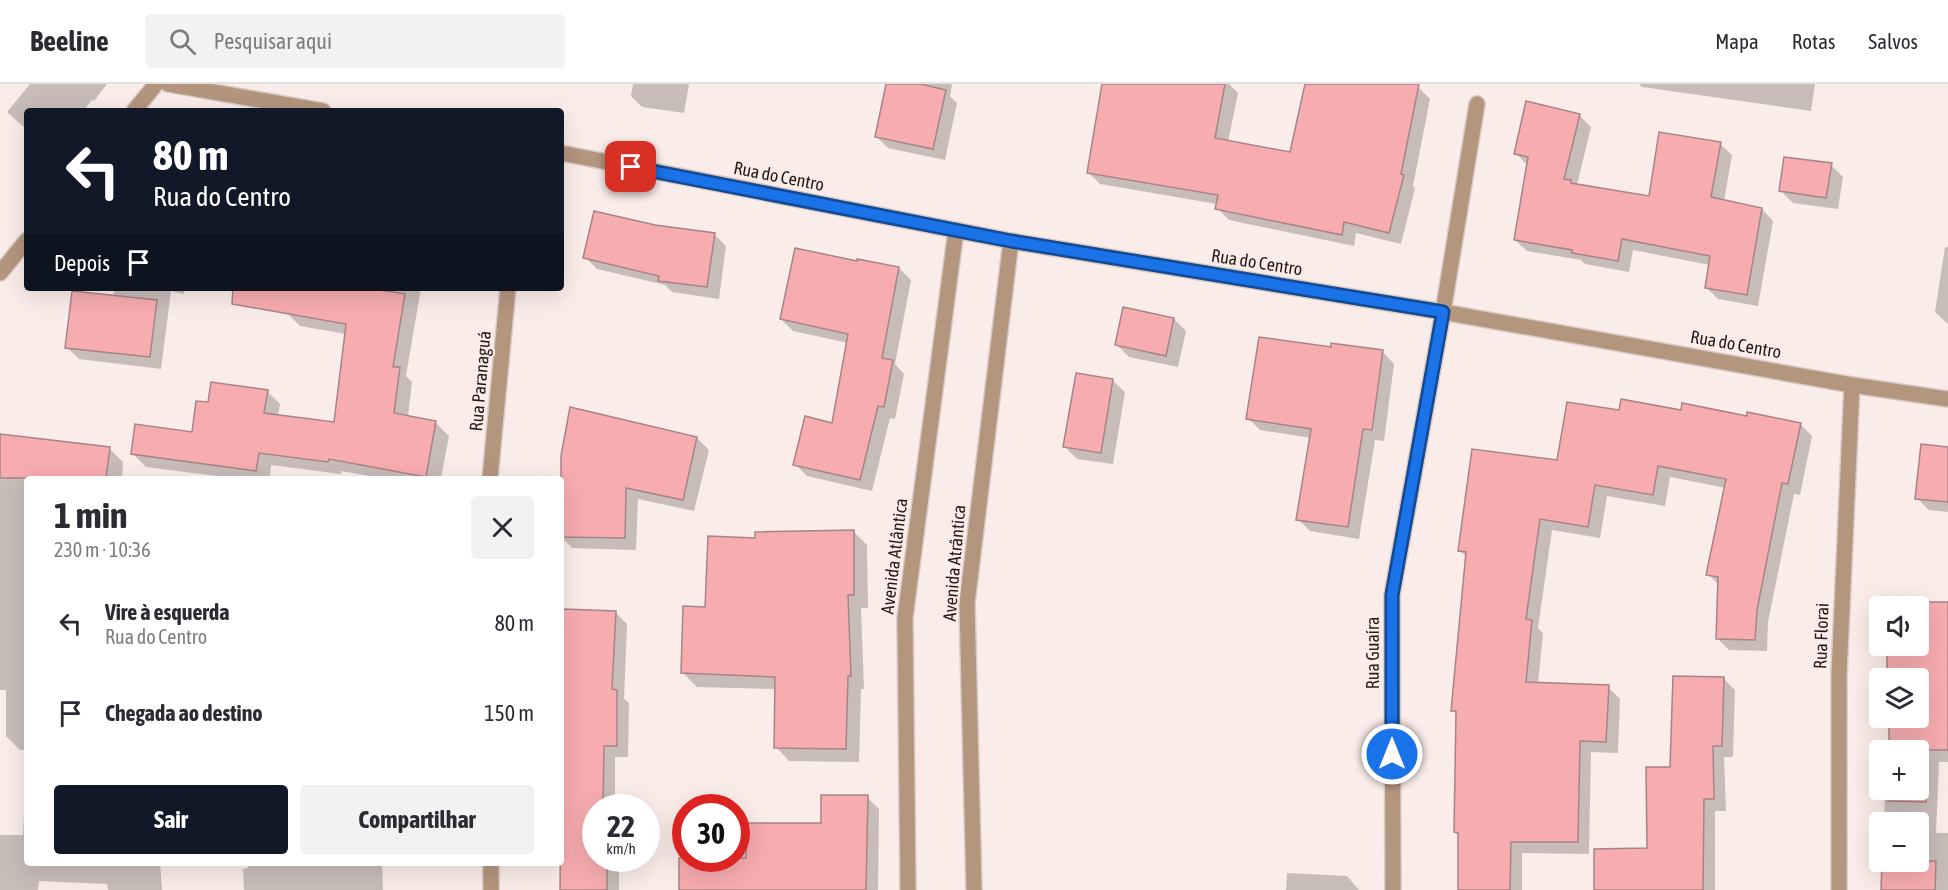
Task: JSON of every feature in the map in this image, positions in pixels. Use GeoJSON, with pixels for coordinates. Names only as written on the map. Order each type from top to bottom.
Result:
{"type":"FeatureCollection","features":[{"type":"Feature","properties":{"kind":"street"},"geometry":{"type":"LineString","coordinates":[[136,108],[156,84]]}},
{"type":"Feature","properties":{"kind":"street"},"geometry":{"type":"LineString","coordinates":[[168,84],[305,108]]}},
{"type":"Feature","properties":{"kind":"street","name":"Rua Guaíra"},"geometry":{"type":"LineString","coordinates":[[1393,890],[1392,595],[1443,312],[1477,104]]}},
{"type":"Feature","properties":{"kind":"street","name":"Rua do Centro"},"geometry":{"type":"LineString","coordinates":[[564,154],[1011,241],[1443,312],[1852,385],[1948,399]]}},
{"type":"Feature","properties":{"kind":"street","name":"Avenida Atlântica"},"geometry":{"type":"LineString","coordinates":[[908,890],[905,618],[956,230]]}},
{"type":"Feature","properties":{"kind":"street","name":"Avenida Atrântica"},"geometry":{"type":"LineString","coordinates":[[974,890],[967,603],[1011,241]]}},
{"type":"Feature","properties":{"kind":"street"},"geometry":{"type":"LineString","coordinates":[[0,273],[24,244]]}},
{"type":"Feature","properties":{"kind":"street","name":"Rua Paranaguá"},"geometry":{"type":"LineString","coordinates":[[490,476],[508,291]]}},
{"type":"Feature","properties":{"kind":"street","name":"Rua Florai"},"geometry":{"type":"LineString","coordinates":[[1839,890],[1839,674],[1852,385]]}},
{"type":"Feature","properties":{"kind":"street"},"geometry":{"type":"LineString","coordinates":[[491,866],[491,890]]}},
{"type":"Feature","properties":{"kind":"building"},"geometry":{"type":"Polygon","coordinates":[[[886,84],[920,84],[946,90],[933,149],[875,137],[886,84]]]}},
{"type":"Feature","properties":{"kind":"building"},"geometry":{"type":"Polygon","coordinates":[[[1102,84],[1225,84],[1215,138],[1290,152],[1305,84],[1419,84],[1401,174],[1404,175],[1389,233],[1344,222],[1342,235],[1215,209],[1218,195],[1087,173],[1102,84]]]}},
{"type":"Feature","properties":{"kind":"building"},"geometry":{"type":"Polygon","coordinates":[[[1526,101],[1580,114],[1564,179],[1571,180],[1571,183],[1649,196],[1659,132],[1721,142],[1711,197],[1762,208],[1747,295],[1705,288],[1710,256],[1622,239],[1618,261],[1514,240],[1528,157],[1514,154],[1526,101]]]}},
{"type":"Feature","properties":{"kind":"building"},"geometry":{"type":"Polygon","coordinates":[[[1784,157],[1832,163],[1826,198],[1779,191],[1784,157]]]}},
{"type":"Feature","properties":{"kind":"building"},"geometry":{"type":"Polygon","coordinates":[[[594,211],[655,225],[715,233],[707,287],[658,281],[659,276],[583,258],[594,211]]]}},
{"type":"Feature","properties":{"kind":"building"},"geometry":{"type":"Polygon","coordinates":[[[795,248],[899,267],[882,358],[893,360],[884,407],[878,406],[860,480],[793,465],[805,416],[832,423],[848,334],[780,319],[795,248]]]}},
{"type":"Feature","properties":{"kind":"building"},"geometry":{"type":"Polygon","coordinates":[[[72,291],[157,300],[150,357],[65,348],[72,291]]]}},
{"type":"Feature","properties":{"kind":"building"},"geometry":{"type":"Polygon","coordinates":[[[233,291],[386,291],[405,294],[393,367],[400,367],[394,413],[436,421],[426,476],[329,459],[328,462],[259,453],[256,471],[131,454],[135,424],[192,432],[196,401],[208,402],[211,382],[268,390],[264,413],[334,422],[346,324],[232,304],[233,291]]]}},
{"type":"Feature","properties":{"kind":"building"},"geometry":{"type":"Polygon","coordinates":[[[1123,307],[1174,318],[1166,356],[1115,345],[1123,307]]]}},
{"type":"Feature","properties":{"kind":"building"},"geometry":{"type":"Polygon","coordinates":[[[1259,337],[1331,347],[1331,343],[1383,350],[1372,430],[1363,429],[1348,527],[1296,520],[1311,429],[1246,419],[1259,337]]]}},
{"type":"Feature","properties":{"kind":"building"},"geometry":{"type":"Polygon","coordinates":[[[1076,373],[1113,379],[1101,453],[1063,447],[1076,373]]]}},
{"type":"Feature","properties":{"kind":"building"},"geometry":{"type":"Polygon","coordinates":[[[1621,399],[1681,410],[1682,403],[1747,416],[1747,412],[1801,423],[1788,484],[1782,483],[1757,610],[1755,640],[1716,639],[1718,577],[1706,575],[1726,479],[1658,466],[1653,495],[1595,485],[1588,527],[1540,519],[1526,619],[1532,620],[1526,682],[1609,685],[1606,742],[1580,741],[1578,842],[1511,842],[1510,890],[1458,890],[1458,833],[1454,832],[1456,711],[1451,711],[1466,552],[1458,551],[1472,449],[1557,460],[1567,402],[1619,410],[1621,399]]]}},
{"type":"Feature","properties":{"kind":"building"},"geometry":{"type":"Polygon","coordinates":[[[570,407],[697,437],[683,500],[626,488],[625,538],[564,537],[564,476],[561,476],[561,456],[570,407]]]}},
{"type":"Feature","properties":{"kind":"building"},"geometry":{"type":"Polygon","coordinates":[[[0,434],[110,447],[106,476],[0,478],[0,434]]]}},
{"type":"Feature","properties":{"kind":"building"},"geometry":{"type":"Polygon","coordinates":[[[1921,444],[1948,447],[1948,502],[1915,499],[1921,444]]]}},
{"type":"Feature","properties":{"kind":"building"},"geometry":{"type":"Polygon","coordinates":[[[854,530],[854,595],[848,595],[851,676],[848,676],[846,749],[774,748],[775,677],[681,673],[683,606],[705,607],[708,536],[755,538],[755,532],[854,530]]]}},
{"type":"Feature","properties":{"kind":"building"},"geometry":{"type":"Polygon","coordinates":[[[1929,602],[1948,602],[1948,750],[1929,750],[1929,740],[1889,740],[1889,728],[1929,728],[1929,668],[1887,668],[1887,656],[1929,656],[1929,602]]]}},
{"type":"Feature","properties":{"kind":"building"},"geometry":{"type":"Polygon","coordinates":[[[564,609],[616,611],[612,689],[617,690],[617,746],[604,746],[603,794],[582,794],[582,872],[607,872],[607,890],[560,890],[560,866],[564,866],[564,609]]]}},
{"type":"Feature","properties":{"kind":"building"},"geometry":{"type":"Polygon","coordinates":[[[1673,676],[1724,677],[1722,746],[1713,746],[1714,799],[1704,799],[1703,890],[1594,890],[1594,849],[1647,848],[1646,767],[1670,767],[1673,676]]]}},
{"type":"Feature","properties":{"kind":"building"},"geometry":{"type":"Polygon","coordinates":[[[821,795],[868,795],[866,890],[679,890],[679,872],[750,872],[750,823],[821,823],[821,795]]]}},
{"type":"Feature","properties":{"kind":"building"},"geometry":{"type":"Polygon","coordinates":[[[1888,800],[1926,800],[1926,802],[1888,800]]]}},
{"type":"Feature","properties":{"kind":"building"},"geometry":{"type":"Polygon","coordinates":[[[1929,861],[1936,861],[1935,890],[1881,890],[1882,872],[1929,872],[1929,861]]]}},
{"type":"Feature","properties":{"kind":"route"},"geometry":{"type":"LineString","coordinates":[[631,167],[1011,241],[1443,312],[1392,595],[1392,754]]}}]}
